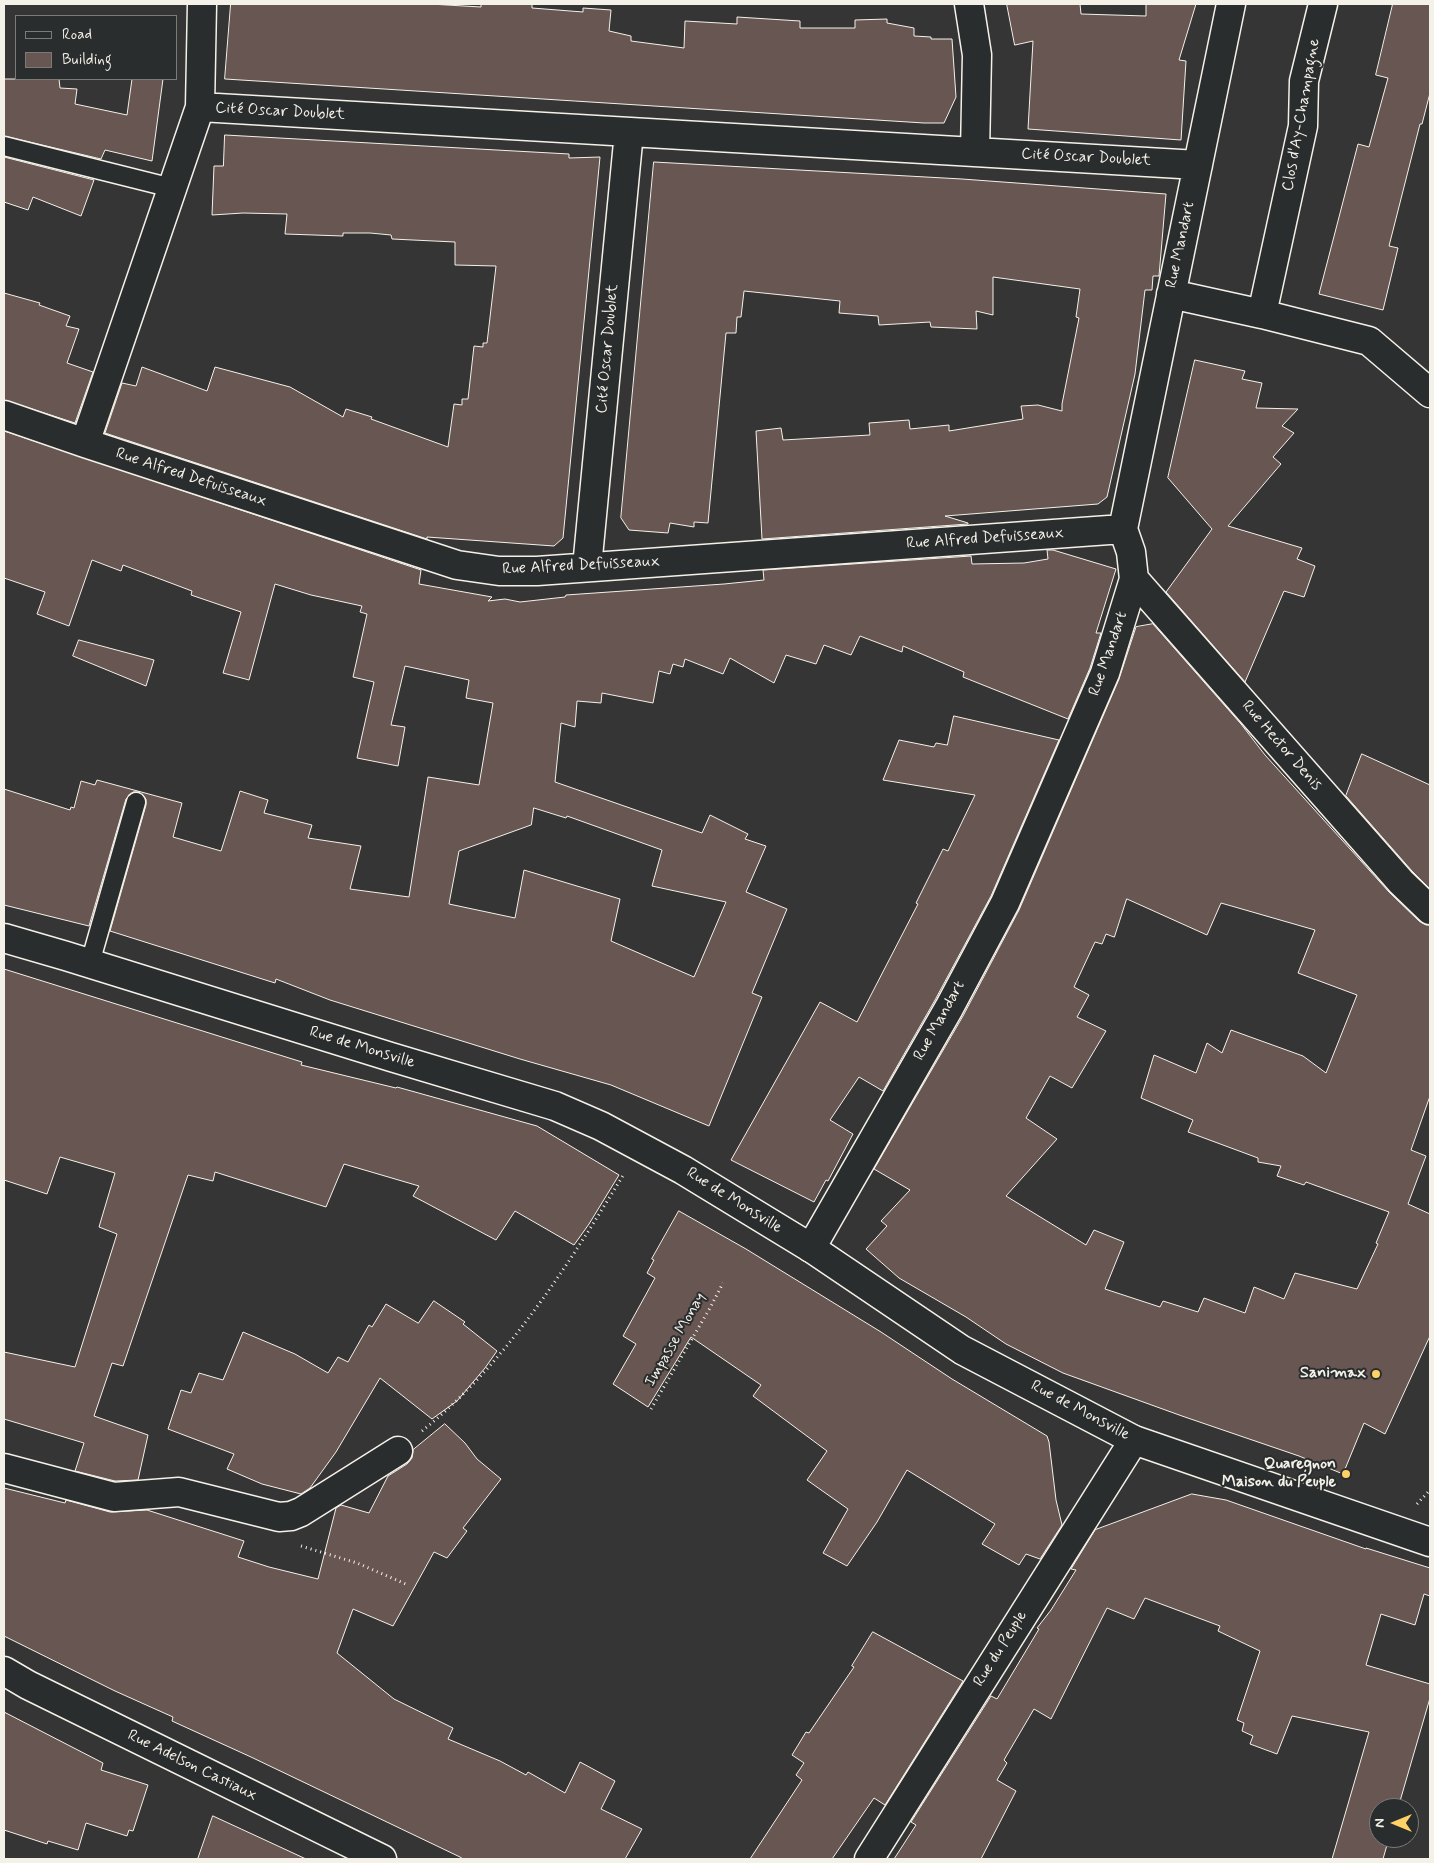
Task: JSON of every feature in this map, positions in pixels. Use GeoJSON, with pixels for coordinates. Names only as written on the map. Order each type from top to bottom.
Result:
{"type":"FeatureCollection","features":[{"type":"Feature","properties":{"kind":"street","name":"Cité Oscar Doublet"},"geometry":{"type":"LineString","coordinates":[[85,443],[200,107],[202,4]]}},
{"type":"Feature","properties":{"kind":"street"},"geometry":{"type":"LineString","coordinates":[[968,4],[977,55],[975,152]]}},
{"type":"Feature","properties":{"kind":"street","name":"Rue Mandart"},"geometry":{"type":"LineString","coordinates":[[811,1248],[949,1008],[1004,903],[1105,673],[1134,579],[1131,552],[1123,529],[1231,4]]}},
{"type":"Feature","properties":{"kind":"street","name":"Clos d'Ay-Champagne"},"geometry":{"type":"LineString","coordinates":[[1262,314],[1303,126],[1304,81],[1323,4]]}},
{"type":"Feature","properties":{"kind":"street","name":"Cité Oscar Doublet"},"geometry":{"type":"LineString","coordinates":[[200,107],[1198,164]]}},
{"type":"Feature","properties":{"kind":"street","name":"Cité Oscar Doublet"},"geometry":{"type":"LineString","coordinates":[[587,567],[629,132]]}},
{"type":"Feature","properties":{"kind":"street"},"geometry":{"type":"LineString","coordinates":[[1171,294],[1262,314],[1369,341],[1430,393]]}},
{"type":"Feature","properties":{"kind":"street","name":"Rue Alfred Defuisseaux"},"geometry":{"type":"LineString","coordinates":[[4,415],[457,565],[499,571],[538,571],[1123,529]]}},
{"type":"Feature","properties":{"kind":"street","name":"Rue Hector Denis"},"geometry":{"type":"LineString","coordinates":[[1134,579],[1394,875],[1430,910]]}},
{"type":"Feature","properties":{"kind":"street","name":"Rue de Monsville"},"geometry":{"type":"LineString","coordinates":[[4,938],[555,1106],[601,1126],[683,1170],[811,1248],[962,1350],[1134,1440],[1430,1542]]}},
{"type":"Feature","properties":{"kind":"street","name":"Rue du Peuple"},"geometry":{"type":"LineString","coordinates":[[869,1859],[1134,1440]]}},
{"type":"Feature","properties":{"kind":"street"},"geometry":{"type":"LineString","coordinates":[[4,1468],[114,1497],[179,1492],[279,1516],[291,1516],[301,1512],[398,1450]]}},
{"type":"Feature","properties":{"kind":"street","name":"Rue Adelson Castiaux"},"geometry":{"type":"LineString","coordinates":[[4,1671],[37,1690],[382,1859]]}},
{"type":"Feature","properties":{"kind":"lane"},"geometry":{"type":"LineString","coordinates":[[4,146],[172,188]]}},
{"type":"Feature","properties":{"kind":"lane"},"geometry":{"type":"LineString","coordinates":[[90,963],[136,802]]}},
{"type":"Feature","properties":{"kind":"path"},"geometry":{"type":"LineString","coordinates":[[398,1450],[441,1417],[503,1353],[586,1237],[641,1147]]}},
{"type":"Feature","properties":{"kind":"path","name":"Impasse Monay"},"geometry":{"type":"LineString","coordinates":[[651,1409],[723,1283]]}},
{"type":"Feature","properties":{"kind":"path"},"geometry":{"type":"LineString","coordinates":[[279,1516],[301,1547],[357,1563],[408,1585]]}},
{"type":"Feature","properties":{"kind":"building"},"geometry":{"type":"Polygon","coordinates":[[[231,4],[430,4],[481,7],[481,4],[532,4],[532,8],[583,12],[583,8],[611,10],[609,31],[631,36],[631,41],[684,48],[685,21],[737,24],[737,17],[800,21],[800,28],[855,28],[855,20],[887,19],[887,23],[914,28],[914,36],[931,37],[931,39],[952,39],[956,97],[944,123],[924,123],[225,79],[231,4]]]}},
{"type":"Feature","properties":{"kind":"building"},"geometry":{"type":"Polygon","coordinates":[[[1007,4],[1080,4],[1081,14],[1146,16],[1146,4],[1196,4],[1179,60],[1186,61],[1181,140],[1028,129],[1033,41],[1015,45],[1007,4]]]}},
{"type":"Feature","properties":{"kind":"building"},"geometry":{"type":"Polygon","coordinates":[[[1393,4],[1430,4],[1430,93],[1422,124],[1420,124],[1389,246],[1398,248],[1383,310],[1319,294],[1358,144],[1369,147],[1388,78],[1376,75],[1393,4]]]}},
{"type":"Feature","properties":{"kind":"building"},"geometry":{"type":"Polygon","coordinates":[[[4,79],[59,80],[60,88],[77,89],[75,104],[127,115],[132,80],[163,80],[152,161],[105,150],[101,159],[4,136],[4,79]]]}},
{"type":"Feature","properties":{"kind":"building"},"geometry":{"type":"Polygon","coordinates":[[[225,135],[569,154],[569,158],[600,157],[563,538],[554,546],[427,537],[427,539],[105,433],[122,383],[136,386],[142,367],[207,391],[215,367],[290,387],[343,417],[346,409],[372,417],[371,419],[448,447],[454,404],[462,405],[462,399],[468,399],[474,346],[483,347],[483,343],[487,343],[496,266],[455,265],[455,242],[392,239],[391,235],[370,233],[343,233],[343,236],[285,234],[287,214],[243,213],[212,215],[214,166],[223,166],[225,135]]]}},
{"type":"Feature","properties":{"kind":"building"},"geometry":{"type":"Polygon","coordinates":[[[4,157],[94,180],[81,216],[33,197],[28,210],[4,202],[4,157]]]}},
{"type":"Feature","properties":{"kind":"building"},"geometry":{"type":"Polygon","coordinates":[[[654,162],[962,179],[1166,194],[1159,276],[1153,276],[1152,290],[1145,290],[1135,374],[1107,497],[1098,504],[945,516],[968,524],[762,539],[756,431],[781,428],[783,440],[870,435],[869,423],[909,420],[910,429],[949,425],[949,431],[1023,419],[1021,406],[1038,405],[1062,411],[1079,318],[1076,317],[1080,289],[993,277],[993,315],[976,311],[977,329],[931,327],[930,322],[879,325],[878,316],[839,313],[840,301],[744,291],[741,317],[737,317],[736,333],[726,333],[708,523],[694,522],[694,527],[670,523],[668,533],[629,530],[621,518],[654,162]]]}},
{"type":"Feature","properties":{"kind":"building"},"geometry":{"type":"Polygon","coordinates":[[[4,293],[40,303],[39,305],[70,316],[66,326],[79,329],[67,363],[93,372],[75,423],[4,400],[4,293]]]}},
{"type":"Feature","properties":{"kind":"building"},"geometry":{"type":"Polygon","coordinates":[[[1195,360],[1245,371],[1242,379],[1262,383],[1256,408],[1298,409],[1282,426],[1294,433],[1273,457],[1281,464],[1228,526],[1302,548],[1297,559],[1315,566],[1304,597],[1284,591],[1245,682],[1166,592],[1212,529],[1168,478],[1195,360]]]}},
{"type":"Feature","properties":{"kind":"building"},"geometry":{"type":"Polygon","coordinates":[[[4,431],[421,570],[419,584],[492,597],[488,601],[505,599],[520,602],[565,597],[566,595],[764,580],[763,570],[971,556],[972,564],[1024,563],[1048,559],[1047,550],[1053,550],[1116,569],[1096,633],[1101,633],[1090,668],[1068,719],[963,677],[964,672],[903,646],[902,652],[860,636],[851,655],[824,645],[816,664],[786,655],[774,683],[730,658],[723,674],[685,659],[683,667],[673,664],[670,674],[659,671],[653,703],[602,693],[601,703],[577,701],[575,727],[561,723],[555,782],[702,833],[710,815],[748,834],[745,839],[766,846],[746,892],[787,909],[752,993],[762,997],[709,1126],[611,1085],[330,1000],[276,979],[275,983],[110,931],[146,805],[146,799],[139,792],[133,792],[126,799],[89,926],[4,905],[4,789],[70,810],[71,807],[74,808],[81,781],[95,785],[97,780],[182,803],[173,837],[221,851],[240,791],[268,800],[264,813],[312,825],[308,838],[361,846],[350,889],[409,897],[428,777],[479,785],[493,703],[466,698],[469,680],[405,666],[391,725],[405,727],[398,766],[357,758],[374,682],[353,677],[367,614],[360,612],[362,606],[311,595],[275,584],[249,680],[223,673],[241,612],[191,595],[192,591],[123,565],[121,571],[92,560],[69,626],[37,614],[45,592],[4,578],[4,431]],[[534,808],[531,825],[459,851],[449,904],[515,918],[524,870],[620,899],[611,941],[694,977],[726,902],[652,886],[662,850],[567,816],[566,818],[534,808]]]}},
{"type":"Feature","properties":{"kind":"building"},"geometry":{"type":"Polygon","coordinates":[[[1153,624],[1241,724],[1265,755],[1389,892],[1419,921],[1430,925],[1430,1096],[1411,1150],[1426,1156],[1408,1204],[1430,1214],[1430,1336],[1385,1434],[1364,1423],[1343,1474],[1299,1456],[1063,1373],[1006,1344],[966,1317],[899,1278],[866,1249],[887,1226],[881,1221],[910,1190],[874,1169],[963,1016],[1019,910],[1119,679],[1136,627],[1153,624]],[[1127,899],[1114,937],[1106,934],[1102,944],[1095,942],[1074,987],[1089,995],[1077,1017],[1106,1031],[1072,1088],[1050,1076],[1026,1118],[1057,1139],[1006,1196],[1086,1245],[1094,1230],[1124,1242],[1105,1289],[1160,1307],[1163,1301],[1198,1312],[1204,1298],[1245,1313],[1254,1287],[1284,1299],[1295,1273],[1357,1289],[1378,1244],[1376,1243],[1389,1212],[1306,1182],[1304,1185],[1277,1176],[1281,1166],[1258,1162],[1258,1158],[1188,1132],[1193,1120],[1141,1098],[1154,1055],[1196,1073],[1207,1043],[1222,1053],[1231,1030],[1303,1056],[1326,1073],[1357,995],[1298,973],[1315,930],[1221,903],[1207,935],[1127,899]]]}},
{"type":"Feature","properties":{"kind":"building"},"geometry":{"type":"Polygon","coordinates":[[[79,640],[154,660],[146,686],[73,656],[79,640]]]}},
{"type":"Feature","properties":{"kind":"building"},"geometry":{"type":"Polygon","coordinates":[[[954,716],[1059,740],[991,896],[883,1091],[859,1077],[830,1120],[853,1134],[828,1181],[826,1180],[814,1202],[731,1160],[820,1002],[857,1022],[918,904],[916,903],[943,849],[948,851],[975,795],[883,780],[899,740],[934,747],[936,743],[947,745],[954,716]]]}},
{"type":"Feature","properties":{"kind":"building"},"geometry":{"type":"Polygon","coordinates":[[[1362,754],[1430,785],[1430,889],[1346,796],[1362,754]]]}},
{"type":"Feature","properties":{"kind":"building"},"geometry":{"type":"Polygon","coordinates":[[[4,969],[302,1062],[301,1065],[397,1087],[537,1126],[619,1175],[574,1245],[515,1211],[496,1240],[413,1196],[419,1186],[344,1164],[326,1207],[215,1172],[213,1181],[188,1175],[123,1366],[112,1363],[94,1416],[148,1435],[138,1480],[115,1481],[75,1471],[84,1443],[4,1419],[4,1352],[75,1367],[117,1234],[99,1227],[115,1173],[60,1157],[47,1194],[4,1180],[4,969]]]}},
{"type":"Feature","properties":{"kind":"building"},"geometry":{"type":"Polygon","coordinates":[[[679,1211],[746,1249],[881,1332],[952,1379],[1047,1436],[1056,1500],[1062,1525],[1040,1559],[1026,1554],[1019,1565],[982,1544],[995,1524],[907,1470],[877,1522],[847,1566],[823,1553],[848,1509],[807,1480],[827,1451],[753,1396],[761,1385],[691,1337],[648,1407],[613,1384],[636,1344],[623,1336],[655,1278],[647,1273],[654,1260],[652,1259],[679,1211]]]}},
{"type":"Feature","properties":{"kind":"building"},"geometry":{"type":"Polygon","coordinates":[[[434,1301],[465,1322],[463,1324],[497,1351],[457,1401],[432,1419],[380,1378],[336,1452],[310,1488],[301,1494],[262,1484],[227,1469],[234,1454],[168,1429],[181,1390],[191,1393],[199,1373],[223,1380],[243,1332],[295,1354],[328,1373],[338,1357],[348,1362],[369,1325],[372,1327],[386,1304],[418,1323],[434,1301]]]}},
{"type":"Feature","properties":{"kind":"building"},"geometry":{"type":"Polygon","coordinates":[[[445,1424],[465,1443],[477,1459],[501,1479],[463,1528],[467,1531],[447,1558],[434,1552],[393,1626],[353,1609],[337,1653],[394,1699],[453,1728],[448,1739],[500,1761],[526,1775],[528,1772],[565,1793],[580,1762],[615,1781],[601,1809],[642,1829],[625,1859],[463,1859],[172,1721],[173,1717],[115,1691],[4,1636],[4,1488],[65,1503],[66,1500],[110,1512],[147,1510],[244,1541],[238,1557],[318,1579],[336,1508],[341,1505],[369,1513],[388,1476],[407,1464],[412,1458],[413,1450],[445,1424]]]}},
{"type":"Feature","properties":{"kind":"building"},"geometry":{"type":"Polygon","coordinates":[[[1192,1494],[1226,1500],[1366,1549],[1430,1568],[1430,1596],[1424,1594],[1415,1625],[1381,1614],[1366,1665],[1430,1684],[1430,1698],[1401,1798],[1369,1798],[1369,1848],[1386,1848],[1383,1859],[1332,1859],[1369,1732],[1292,1716],[1277,1754],[1250,1744],[1253,1736],[1242,1731],[1244,1723],[1237,1720],[1260,1651],[1218,1631],[1220,1626],[1145,1598],[1134,1619],[1107,1608],[1051,1719],[1034,1709],[1004,1760],[1007,1763],[997,1780],[1016,1791],[981,1859],[894,1859],[916,1825],[911,1822],[991,1696],[997,1699],[1039,1629],[1037,1628],[1051,1610],[1076,1570],[1071,1569],[1095,1530],[1192,1494]]]}},
{"type":"Feature","properties":{"kind":"building"},"geometry":{"type":"Polygon","coordinates":[[[873,1632],[963,1681],[885,1805],[874,1798],[832,1859],[750,1859],[802,1780],[796,1775],[804,1763],[792,1755],[806,1732],[809,1733],[854,1667],[852,1666],[873,1632]]]}},
{"type":"Feature","properties":{"kind":"building"},"geometry":{"type":"Polygon","coordinates":[[[4,1712],[103,1763],[101,1770],[148,1785],[133,1831],[129,1830],[127,1836],[86,1823],[78,1850],[48,1841],[47,1844],[4,1830],[4,1712]]]}},
{"type":"Feature","properties":{"kind":"building"},"geometry":{"type":"Polygon","coordinates":[[[213,1816],[252,1834],[306,1859],[198,1859],[213,1816]]]}},
{"type":"Feature","properties":{"kind":"place","name":"Sanimax"},"geometry":{"type":"Point","coordinates":[1376,1374]}},
{"type":"Feature","properties":{"kind":"place","name":"Quaregnon Maison du Peuple"},"geometry":{"type":"Point","coordinates":[1346,1474]}}]}
